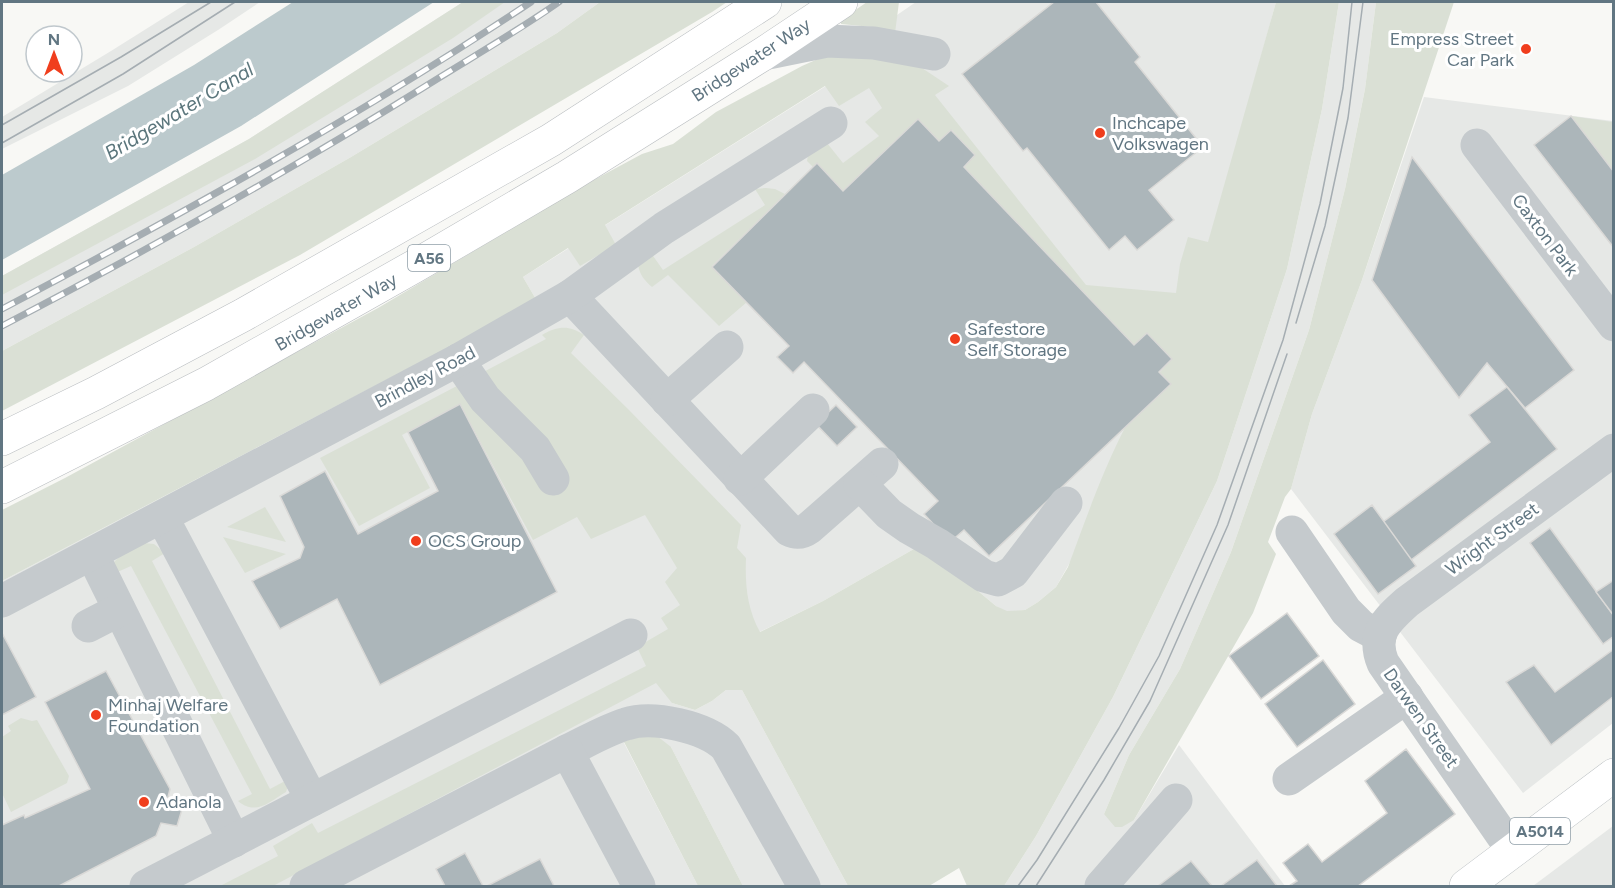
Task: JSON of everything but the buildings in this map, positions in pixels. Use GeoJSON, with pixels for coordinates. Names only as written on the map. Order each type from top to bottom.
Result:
{"type":"FeatureCollection","features":[{"type":"Feature","properties":{"kind":"main road","name":"A56"},"geometry":{"type":"LineString","coordinates":[[2,439],[96,393],[243,315],[551,140],[765,2]]}},
{"type":"Feature","properties":{"kind":"main road","name":"Bridgewater Way"},"geometry":{"type":"LineString","coordinates":[[2,487],[280,344],[567,177],[763,54],[841,2]]}},
{"type":"Feature","properties":{"kind":"main road","name":"A5014"},"geometry":{"type":"LineString","coordinates":[[1466,886],[1614,775]]}},
{"type":"Feature","properties":{"kind":"street"},"geometry":{"type":"LineString","coordinates":[[763,54],[827,41],[874,43],[934,54]]}},
{"type":"Feature","properties":{"kind":"street","name":"Brindley Road"},"geometry":{"type":"LineString","coordinates":[[2,601],[458,360],[570,296],[664,228],[831,123]]}},
{"type":"Feature","properties":{"kind":"street","name":"Caxton Park"},"geometry":{"type":"LineString","coordinates":[[1477,145],[1614,325]]}},
{"type":"Feature","properties":{"kind":"street"},"geometry":{"type":"LineString","coordinates":[[570,296],[740,479],[789,530],[795,533],[809,528],[871,474],[889,514],[984,576],[998,580],[1013,572],[1066,503]]}},
{"type":"Feature","properties":{"kind":"street"},"geometry":{"type":"LineString","coordinates":[[667,400],[727,347]]}},
{"type":"Feature","properties":{"kind":"street"},"geometry":{"type":"LineString","coordinates":[[458,360],[485,399],[535,449],[552,479]]}},
{"type":"Feature","properties":{"kind":"street"},"geometry":{"type":"LineString","coordinates":[[740,479],[813,410]]}},
{"type":"Feature","properties":{"kind":"street","name":"Wright Street"},"geometry":{"type":"LineString","coordinates":[[1380,636],[1386,621],[1407,602],[1614,450]]}},
{"type":"Feature","properties":{"kind":"street"},"geometry":{"type":"LineString","coordinates":[[162,517],[312,800]]}},
{"type":"Feature","properties":{"kind":"street"},"geometry":{"type":"LineString","coordinates":[[1292,532],[1346,611],[1361,626],[1380,636]]}},
{"type":"Feature","properties":{"kind":"street"},"geometry":{"type":"LineString","coordinates":[[92,554],[234,841]]}},
{"type":"Feature","properties":{"kind":"street"},"geometry":{"type":"LineString","coordinates":[[88,626],[119,610]]}},
{"type":"Feature","properties":{"kind":"street"},"geometry":{"type":"LineString","coordinates":[[146,886],[631,635]]}},
{"type":"Feature","properties":{"kind":"street","name":"Darwen Street"},"geometry":{"type":"LineString","coordinates":[[1380,636],[1378,651],[1383,663],[1513,851]]}},
{"type":"Feature","properties":{"kind":"street"},"geometry":{"type":"LineString","coordinates":[[1289,779],[1407,697]]}},
{"type":"Feature","properties":{"kind":"street"},"geometry":{"type":"LineString","coordinates":[[306,886],[567,751],[626,723],[651,722],[675,724],[703,732],[716,738],[726,747],[804,886]]}},
{"type":"Feature","properties":{"kind":"street"},"geometry":{"type":"LineString","coordinates":[[567,751],[639,886]]}},
{"type":"Feature","properties":{"kind":"street"},"geometry":{"type":"LineString","coordinates":[[1101,886],[1176,800]]}},
{"type":"Feature","properties":{"kind":"shaded area"},"geometry":{"type":"Polygon","coordinates":[[[189,2],[260,2],[128,86],[2,149],[2,117],[56,84],[84,84],[84,67],[189,2]]]}},
{"type":"Feature","properties":{"kind":"shaded area"},"geometry":{"type":"Polygon","coordinates":[[[463,2],[600,2],[557,33],[351,157],[194,247],[2,351],[2,276],[249,139],[463,2]]]}},
{"type":"Feature","properties":{"kind":"shaded area"},"geometry":{"type":"Polygon","coordinates":[[[463,2],[505,2],[453,38],[255,159],[2,295],[2,276],[249,139],[463,2]]]}},
{"type":"Feature","properties":{"kind":"shaded area"},"geometry":{"type":"Polygon","coordinates":[[[600,2],[727,2],[300,255],[2,411],[2,351],[194,247],[351,157],[557,33],[600,2]]]}},
{"type":"Feature","properties":{"kind":"shaded area"},"geometry":{"type":"Polygon","coordinates":[[[867,2],[899,2],[895,33],[872,27],[841,24],[841,20],[867,2]]]}},
{"type":"Feature","properties":{"kind":"shaded area"},"geometry":{"type":"Polygon","coordinates":[[[916,2],[1276,2],[1171,384],[1056,587],[1025,610],[1007,612],[996,606],[919,546],[823,601],[692,665],[672,703],[695,710],[726,690],[742,690],[848,886],[743,886],[671,747],[624,743],[698,886],[2,886],[2,581],[537,301],[523,277],[826,86],[897,15],[916,2]]]}},
{"type":"Feature","properties":{"kind":"shaded area"},"geometry":{"type":"Polygon","coordinates":[[[1276,2],[1339,2],[1322,109],[1287,269],[1217,481],[1113,697],[1036,836],[1004,886],[967,886],[959,868],[929,886],[848,886],[742,690],[726,690],[695,710],[672,703],[656,683],[273,886],[220,886],[278,856],[273,846],[312,823],[318,833],[646,666],[637,647],[668,629],[661,618],[680,605],[665,582],[677,568],[645,515],[591,539],[577,517],[533,540],[460,404],[402,435],[430,488],[359,526],[320,458],[546,339],[542,335],[553,330],[568,328],[584,335],[571,353],[741,525],[737,548],[746,558],[748,596],[752,614],[760,632],[823,601],[919,546],[996,606],[1007,611],[1025,610],[1056,587],[1068,567],[1124,429],[1155,379],[1172,359],[1147,333],[1134,345],[964,167],[975,155],[952,130],[939,141],[918,119],[843,191],[817,163],[813,167],[807,161],[808,155],[827,143],[843,163],[879,136],[865,122],[882,108],[869,88],[839,106],[825,86],[605,225],[616,245],[580,266],[568,248],[523,277],[537,301],[2,581],[2,510],[378,308],[590,182],[642,154],[673,144],[716,112],[820,58],[840,54],[913,62],[949,86],[935,95],[1086,285],[1176,293],[1180,264],[1188,237],[1208,242],[1276,2]]]}},
{"type":"Feature","properties":{"kind":"shaded area"},"geometry":{"type":"Polygon","coordinates":[[[1339,2],[1376,2],[1365,89],[1345,189],[1309,330],[1231,552],[1180,669],[1129,755],[1104,814],[1134,820],[1179,745],[1285,886],[1004,886],[1036,836],[1113,697],[1217,481],[1287,269],[1322,109],[1339,2]]]}},
{"type":"Feature","properties":{"kind":"shaded area"},"geometry":{"type":"Polygon","coordinates":[[[1376,2],[1454,2],[1362,280],[1312,414],[1291,489],[1285,497],[1268,542],[1276,554],[1253,613],[1134,820],[1122,827],[1115,827],[1104,814],[1129,755],[1180,669],[1231,552],[1309,330],[1345,189],[1365,89],[1376,2]]]}},
{"type":"Feature","properties":{"kind":"shaded area"},"geometry":{"type":"Polygon","coordinates":[[[1424,97],[1613,121],[1613,723],[1523,793],[1291,489],[1312,414],[1362,280],[1424,97]]]}},
{"type":"Feature","properties":{"kind":"shaded area"},"geometry":{"type":"Polygon","coordinates":[[[1571,116],[1613,122],[1613,172],[1571,116]]]}},
{"type":"Feature","properties":{"kind":"shaded area"},"geometry":{"type":"Polygon","coordinates":[[[766,188],[785,194],[712,266],[747,302],[719,326],[668,275],[652,287],[643,277],[638,265],[651,253],[663,270],[765,205],[755,189],[766,188]]]}},
{"type":"Feature","properties":{"kind":"shaded area"},"geometry":{"type":"Polygon","coordinates":[[[265,507],[286,542],[227,527],[265,507]]]}},
{"type":"Feature","properties":{"kind":"shaded area"},"geometry":{"type":"Polygon","coordinates":[[[223,537],[286,554],[245,573],[223,537]]]}},
{"type":"Feature","properties":{"kind":"shaded area"},"geometry":{"type":"Polygon","coordinates":[[[144,543],[154,544],[165,553],[152,561],[270,789],[285,781],[288,786],[286,792],[262,806],[251,807],[238,801],[252,794],[131,566],[113,574],[114,562],[122,554],[144,543]]]}},
{"type":"Feature","properties":{"kind":"shaded area"},"geometry":{"type":"Polygon","coordinates":[[[21,718],[37,720],[69,776],[67,783],[11,812],[2,793],[2,737],[11,731],[8,726],[21,718]]]}},
{"type":"Feature","properties":{"kind":"shaded area"},"geometry":{"type":"Polygon","coordinates":[[[636,736],[657,736],[671,747],[743,886],[698,886],[624,742],[636,736]]]}},
{"type":"Feature","properties":{"kind":"shaded area"},"geometry":{"type":"Polygon","coordinates":[[[1613,826],[1613,886],[1533,886],[1613,826]]]}},
{"type":"Feature","properties":{"kind":"water","name":"Bridgewater Canal"},"geometry":{"type":"Polygon","coordinates":[[[293,2],[434,2],[241,126],[2,260],[2,175],[194,65],[293,2]]]}},
{"type":"Feature","properties":{"kind":"tram line"},"geometry":{"type":"LineString","coordinates":[[2,125],[211,2]]}},
{"type":"Feature","properties":{"kind":"tram line"},"geometry":{"type":"LineString","coordinates":[[2,143],[123,74],[235,2]]}},
{"type":"Feature","properties":{"kind":"tram line"},"geometry":{"type":"LineString","coordinates":[[1018,886],[1037,860],[1119,728],[1159,656],[1217,525],[1283,340],[1320,204],[1343,88],[1352,2]]}},
{"type":"Feature","properties":{"kind":"tram line"},"geometry":{"type":"LineString","coordinates":[[1296,323],[1325,226],[1348,118],[1363,2]]}},
{"type":"Feature","properties":{"kind":"tram line"},"geometry":{"type":"LineString","coordinates":[[1036,886],[1104,780],[1150,701],[1228,525],[1287,354]]}},
{"type":"Feature","properties":{"kind":"railway"},"geometry":{"type":"LineString","coordinates":[[2,309],[137,237],[336,124],[531,2]]}},
{"type":"Feature","properties":{"kind":"railway"},"geometry":{"type":"LineString","coordinates":[[2,326],[266,182],[369,121],[559,2]]}},
{"type":"Feature","properties":{"kind":"place","name":"Empress Street Car Park"},"geometry":{"type":"Point","coordinates":[1526,49]}},
{"type":"Feature","properties":{"kind":"place","name":"Inchcape Volkswagen"},"geometry":{"type":"Point","coordinates":[1100,133]}},
{"type":"Feature","properties":{"kind":"place","name":"Safestore Self Storage"},"geometry":{"type":"Point","coordinates":[955,339]}},
{"type":"Feature","properties":{"kind":"place","name":"OCS Group"},"geometry":{"type":"Point","coordinates":[416,541]}},
{"type":"Feature","properties":{"kind":"place","name":"Minhaj Welfare Foundation"},"geometry":{"type":"Point","coordinates":[96,715]}},
{"type":"Feature","properties":{"kind":"place","name":"Adanola"},"geometry":{"type":"Point","coordinates":[144,802]}}]}
